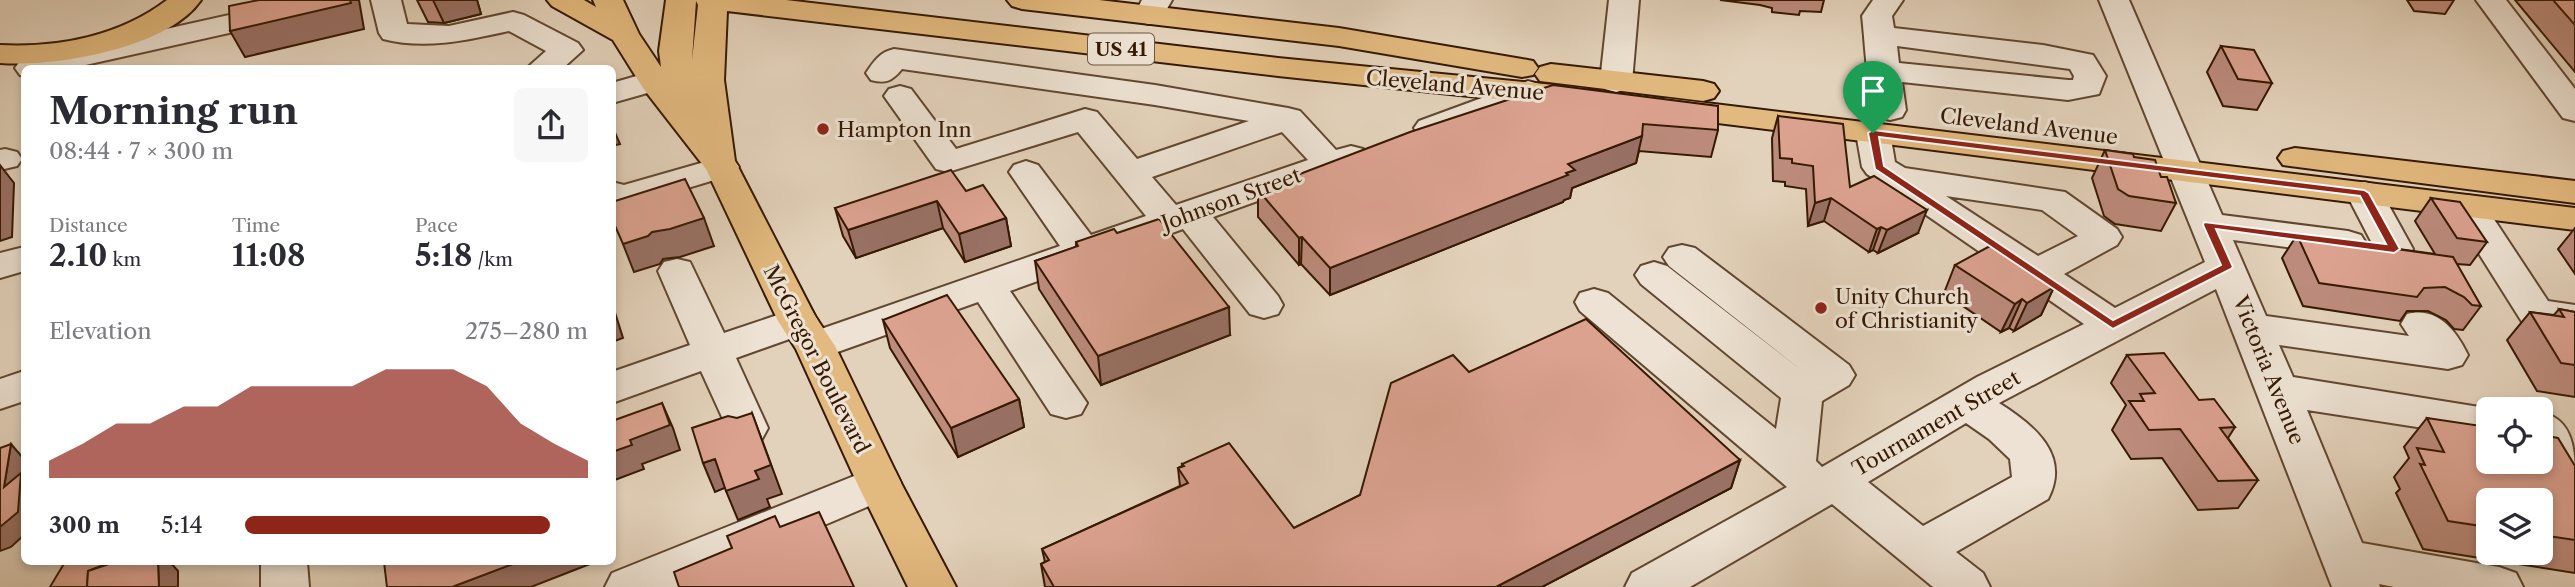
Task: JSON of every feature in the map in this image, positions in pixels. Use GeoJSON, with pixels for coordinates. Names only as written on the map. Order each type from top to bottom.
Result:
{"type":"FeatureCollection","features":[{"type":"Feature","properties":{"kind":"main road"},"geometry":{"type":"LineString","coordinates":[[0,54],[36,55],[69,50],[121,36],[148,25],[186,0]]}},
{"type":"Feature","properties":{"kind":"main road"},"geometry":{"type":"LineString","coordinates":[[562,0],[624,34]]}},
{"type":"Feature","properties":{"kind":"main road","name":"McGregor Boulevard"},"geometry":{"type":"LineString","coordinates":[[608,0],[624,34],[654,81],[722,167],[932,587]]}},
{"type":"Feature","properties":{"kind":"main road"},"geometry":{"type":"LineString","coordinates":[[681,0],[675,51],[683,119]]}},
{"type":"Feature","properties":{"kind":"main road","name":"McGregor Boulevard"},"geometry":{"type":"LineString","coordinates":[[713,0],[705,66],[706,92],[722,167]]}},
{"type":"Feature","properties":{"kind":"main road","name":"Cleveland Avenue"},"geometry":{"type":"LineString","coordinates":[[713,0],[1278,68],[1541,83],[1616,82],[1881,122]]}},
{"type":"Feature","properties":{"kind":"main road","name":"Cleveland Avenue"},"geometry":{"type":"LineString","coordinates":[[899,0],[1359,54],[1541,83],[2178,157],[2575,192]]}},
{"type":"Feature","properties":{"kind":"main road"},"geometry":{"type":"LineString","coordinates":[[1023,0],[1153,7],[1339,37],[1541,83]]}},
{"type":"Feature","properties":{"kind":"main road","name":"Cleveland Avenue"},"geometry":{"type":"LineString","coordinates":[[2178,157],[2364,193],[2575,219]]}},
{"type":"Feature","properties":{"kind":"street"},"geometry":{"type":"LineString","coordinates":[[44,65],[337,0]]}},
{"type":"Feature","properties":{"kind":"street"},"geometry":{"type":"LineString","coordinates":[[386,0],[394,33],[449,35],[513,21],[567,50],[547,65]]}},
{"type":"Feature","properties":{"kind":"street"},"geometry":{"type":"LineString","coordinates":[[1616,82],[1624,0]]}},
{"type":"Feature","properties":{"kind":"street"},"geometry":{"type":"LineString","coordinates":[[1888,0],[1877,16],[1883,71],[1879,167],[2113,325]]}},
{"type":"Feature","properties":{"kind":"street","name":"Victoria Avenue"},"geometry":{"type":"LineString","coordinates":[[2114,0],[2178,157],[2227,267],[2350,573]]}},
{"type":"Feature","properties":{"kind":"street"},"geometry":{"type":"LineString","coordinates":[[2491,0],[2575,111]]}},
{"type":"Feature","properties":{"kind":"street"},"geometry":{"type":"LineString","coordinates":[[1879,35],[2043,54],[2082,62],[2090,76],[2088,87],[2068,90],[1883,71]]}},
{"type":"Feature","properties":{"kind":"street"},"geometry":{"type":"LineString","coordinates":[[1155,95],[948,162],[891,85],[894,58],[1155,95],[1289,118],[1330,163]]}},
{"type":"Feature","properties":{"kind":"street"},"geometry":{"type":"LineString","coordinates":[[0,75],[21,71]]}},
{"type":"Feature","properties":{"kind":"street"},"geometry":{"type":"LineString","coordinates":[[616,92],[654,81]]}},
{"type":"Feature","properties":{"kind":"street","name":"Johnson Street"},"geometry":{"type":"LineString","coordinates":[[616,387],[714,351],[807,334],[987,287],[1389,143],[1541,83]]}},
{"type":"Feature","properties":{"kind":"street"},"geometry":{"type":"LineString","coordinates":[[1130,173],[1289,118]]}},
{"type":"Feature","properties":{"kind":"street"},"geometry":{"type":"LineString","coordinates":[[1085,119],[1130,173],[1180,217],[1264,305]]}},
{"type":"Feature","properties":{"kind":"street"},"geometry":{"type":"LineString","coordinates":[[616,193],[625,196],[722,167]]}},
{"type":"Feature","properties":{"kind":"street"},"geometry":{"type":"LineString","coordinates":[[1026,172],[1084,252]]}},
{"type":"Feature","properties":{"kind":"street"},"geometry":{"type":"LineString","coordinates":[[1895,178],[2052,200],[2104,237],[2036,273]]}},
{"type":"Feature","properties":{"kind":"street"},"geometry":{"type":"LineString","coordinates":[[2208,225],[2304,252],[2401,264],[2364,193]]}},
{"type":"Feature","properties":{"kind":"street"},"geometry":{"type":"LineString","coordinates":[[2468,206],[2536,313],[2575,318]]}},
{"type":"Feature","properties":{"kind":"street"},"geometry":{"type":"LineString","coordinates":[[0,266],[21,260]]}},
{"type":"Feature","properties":{"kind":"street"},"geometry":{"type":"LineString","coordinates":[[1668,266],[1835,374],[1802,393],[1816,479]]}},
{"type":"Feature","properties":{"kind":"street","name":"Tournament Street"},"geometry":{"type":"LineString","coordinates":[[1679,581],[1816,479],[1968,403],[2227,267]]}},
{"type":"Feature","properties":{"kind":"street"},"geometry":{"type":"LineString","coordinates":[[677,271],[747,428]]}},
{"type":"Feature","properties":{"kind":"street"},"geometry":{"type":"LineString","coordinates":[[0,292],[21,287]]}},
{"type":"Feature","properties":{"kind":"street"},"geometry":{"type":"LineString","coordinates":[[987,287],[1066,403]]}},
{"type":"Feature","properties":{"kind":"street"},"geometry":{"type":"LineString","coordinates":[[1594,302],[1816,479],[1921,549],[1966,587]]}},
{"type":"Feature","properties":{"kind":"street"},"geometry":{"type":"LineString","coordinates":[[2252,328],[2334,321],[2448,355],[2438,331]]}},
{"type":"Feature","properties":{"kind":"street"},"geometry":{"type":"LineString","coordinates":[[0,394],[21,387]]}},
{"type":"Feature","properties":{"kind":"street"},"geometry":{"type":"LineString","coordinates":[[2277,390],[2476,420]]}},
{"type":"Feature","properties":{"kind":"street"},"geometry":{"type":"LineString","coordinates":[[1921,549],[2032,487],[2036,476],[2028,450],[2015,437],[1968,403]]}},
{"type":"Feature","properties":{"kind":"street"},"geometry":{"type":"LineString","coordinates":[[2555,432],[2575,469]]}},
{"type":"Feature","properties":{"kind":"street"},"geometry":{"type":"LineString","coordinates":[[629,587],[879,483]]}},
{"type":"Feature","properties":{"kind":"street"},"geometry":{"type":"LineString","coordinates":[[284,565],[285,587]]}},
{"type":"Feature","properties":{"kind":"street"},"geometry":{"type":"LineString","coordinates":[[2350,573],[2498,587]]}},
{"type":"Feature","properties":{"kind":"building"},"geometry":{"type":"Polygon","coordinates":[[[259,0],[350,0],[351,3],[230,31],[229,6],[259,0]]]}},
{"type":"Feature","properties":{"kind":"building"},"geometry":{"type":"Polygon","coordinates":[[[2553,0],[2575,0],[2575,25],[2553,0]]]}},
{"type":"Feature","properties":{"kind":"building"},"geometry":{"type":"Polygon","coordinates":[[[2221,46],[2254,50],[2272,83],[2238,79],[2221,46]]]}},
{"type":"Feature","properties":{"kind":"building"},"geometry":{"type":"Polygon","coordinates":[[[1553,85],[1718,106],[1718,130],[1643,124],[1642,136],[1568,164],[1575,170],[1566,173],[1568,175],[1330,268],[1302,237],[1299,238],[1258,190],[1410,132],[1553,85]]]}},
{"type":"Feature","properties":{"kind":"building"},"geometry":{"type":"Polygon","coordinates":[[[1778,116],[1843,124],[1850,187],[1874,176],[1927,210],[1887,230],[1881,227],[1877,229],[1831,198],[1815,203],[1813,166],[1780,158],[1778,116]]]}},
{"type":"Feature","properties":{"kind":"building"},"geometry":{"type":"Polygon","coordinates":[[[2105,150],[2155,160],[2161,177],[2167,177],[2176,203],[2129,196],[2118,189],[2105,150]]]}},
{"type":"Feature","properties":{"kind":"building"},"geometry":{"type":"Polygon","coordinates":[[[951,170],[966,191],[983,185],[1006,218],[959,234],[937,201],[848,230],[835,208],[951,170]]]}},
{"type":"Feature","properties":{"kind":"building"},"geometry":{"type":"Polygon","coordinates":[[[685,179],[704,218],[652,232],[648,236],[623,244],[616,228],[616,201],[685,179]]]}},
{"type":"Feature","properties":{"kind":"building"},"geometry":{"type":"Polygon","coordinates":[[[2431,198],[2460,202],[2487,242],[2457,238],[2431,198]]]}},
{"type":"Feature","properties":{"kind":"building"},"geometry":{"type":"Polygon","coordinates":[[[1159,219],[1229,307],[1098,356],[1035,261],[1078,246],[1076,242],[1114,229],[1117,233],[1159,219]]]}},
{"type":"Feature","properties":{"kind":"building"},"geometry":{"type":"Polygon","coordinates":[[[2297,235],[2453,257],[2481,306],[2472,305],[2464,297],[2445,287],[2424,288],[2417,297],[2319,283],[2297,235]]]}},
{"type":"Feature","properties":{"kind":"building"},"geometry":{"type":"Polygon","coordinates":[[[1990,246],[2054,287],[2027,303],[2022,299],[2015,304],[1955,265],[1990,246]]]}},
{"type":"Feature","properties":{"kind":"building"},"geometry":{"type":"Polygon","coordinates":[[[947,295],[1019,399],[951,428],[883,320],[947,295]]]}},
{"type":"Feature","properties":{"kind":"building"},"geometry":{"type":"Polygon","coordinates":[[[2559,309],[2575,312],[2575,365],[2561,363],[2530,312],[2564,317],[2559,309]]]}},
{"type":"Feature","properties":{"kind":"building"},"geometry":{"type":"Polygon","coordinates":[[[1586,319],[1740,460],[1496,587],[1054,587],[1041,564],[1049,560],[1042,549],[1188,483],[1178,468],[1184,466],[1182,464],[1229,443],[1294,528],[1360,495],[1391,383],[1453,355],[1469,372],[1586,319]]]}},
{"type":"Feature","properties":{"kind":"building"},"geometry":{"type":"Polygon","coordinates":[[[2164,353],[2199,400],[2214,399],[2235,427],[2220,428],[2258,480],[2218,481],[2180,429],[2149,430],[2129,401],[2144,401],[2140,394],[2155,393],[2127,355],[2164,353]]]}},
{"type":"Feature","properties":{"kind":"building"},"geometry":{"type":"Polygon","coordinates":[[[662,403],[670,425],[630,440],[632,445],[616,451],[616,420],[662,403]]]}},
{"type":"Feature","properties":{"kind":"building"},"geometry":{"type":"Polygon","coordinates":[[[752,413],[771,465],[755,471],[759,479],[726,491],[715,459],[703,463],[692,428],[728,416],[737,418],[752,413]]]}},
{"type":"Feature","properties":{"kind":"building"},"geometry":{"type":"Polygon","coordinates":[[[2427,418],[2476,425],[2476,474],[2553,474],[2553,437],[2558,438],[2575,466],[2575,540],[2553,537],[2553,488],[2476,488],[2476,525],[2448,521],[2420,464],[2425,465],[2417,448],[2444,452],[2427,418]]]}},
{"type":"Feature","properties":{"kind":"building"},"geometry":{"type":"Polygon","coordinates":[[[11,444],[4,487],[21,473],[18,512],[0,527],[0,448],[11,444]]]}},
{"type":"Feature","properties":{"kind":"building"},"geometry":{"type":"Polygon","coordinates":[[[819,512],[854,587],[679,587],[674,572],[732,548],[727,536],[775,516],[780,527],[819,512]]]}},
{"type":"Feature","properties":{"kind":"building"},"geometry":{"type":"Polygon","coordinates":[[[63,565],[102,565],[88,571],[87,587],[50,587],[63,565]]]}},
{"type":"Feature","properties":{"kind":"building"},"geometry":{"type":"Polygon","coordinates":[[[106,565],[158,565],[159,587],[87,587],[88,571],[106,565]]]}},
{"type":"Feature","properties":{"kind":"building"},"geometry":{"type":"Polygon","coordinates":[[[384,565],[510,565],[452,587],[387,587],[384,565]]]}},
{"type":"Feature","properties":{"kind":"place","name":"Hampton Inn"},"geometry":{"type":"Point","coordinates":[823,129]}},
{"type":"Feature","properties":{"kind":"place","name":"Unity Church of Christianity"},"geometry":{"type":"Point","coordinates":[1821,308]}},
{"type":"Feature","properties":{"kind":"route"},"geometry":{"type":"LineString","coordinates":[[1873,133],[2364,193],[2394,249],[2208,225],[2227,267],[2113,325],[1879,167],[1873,133]]}}]}
